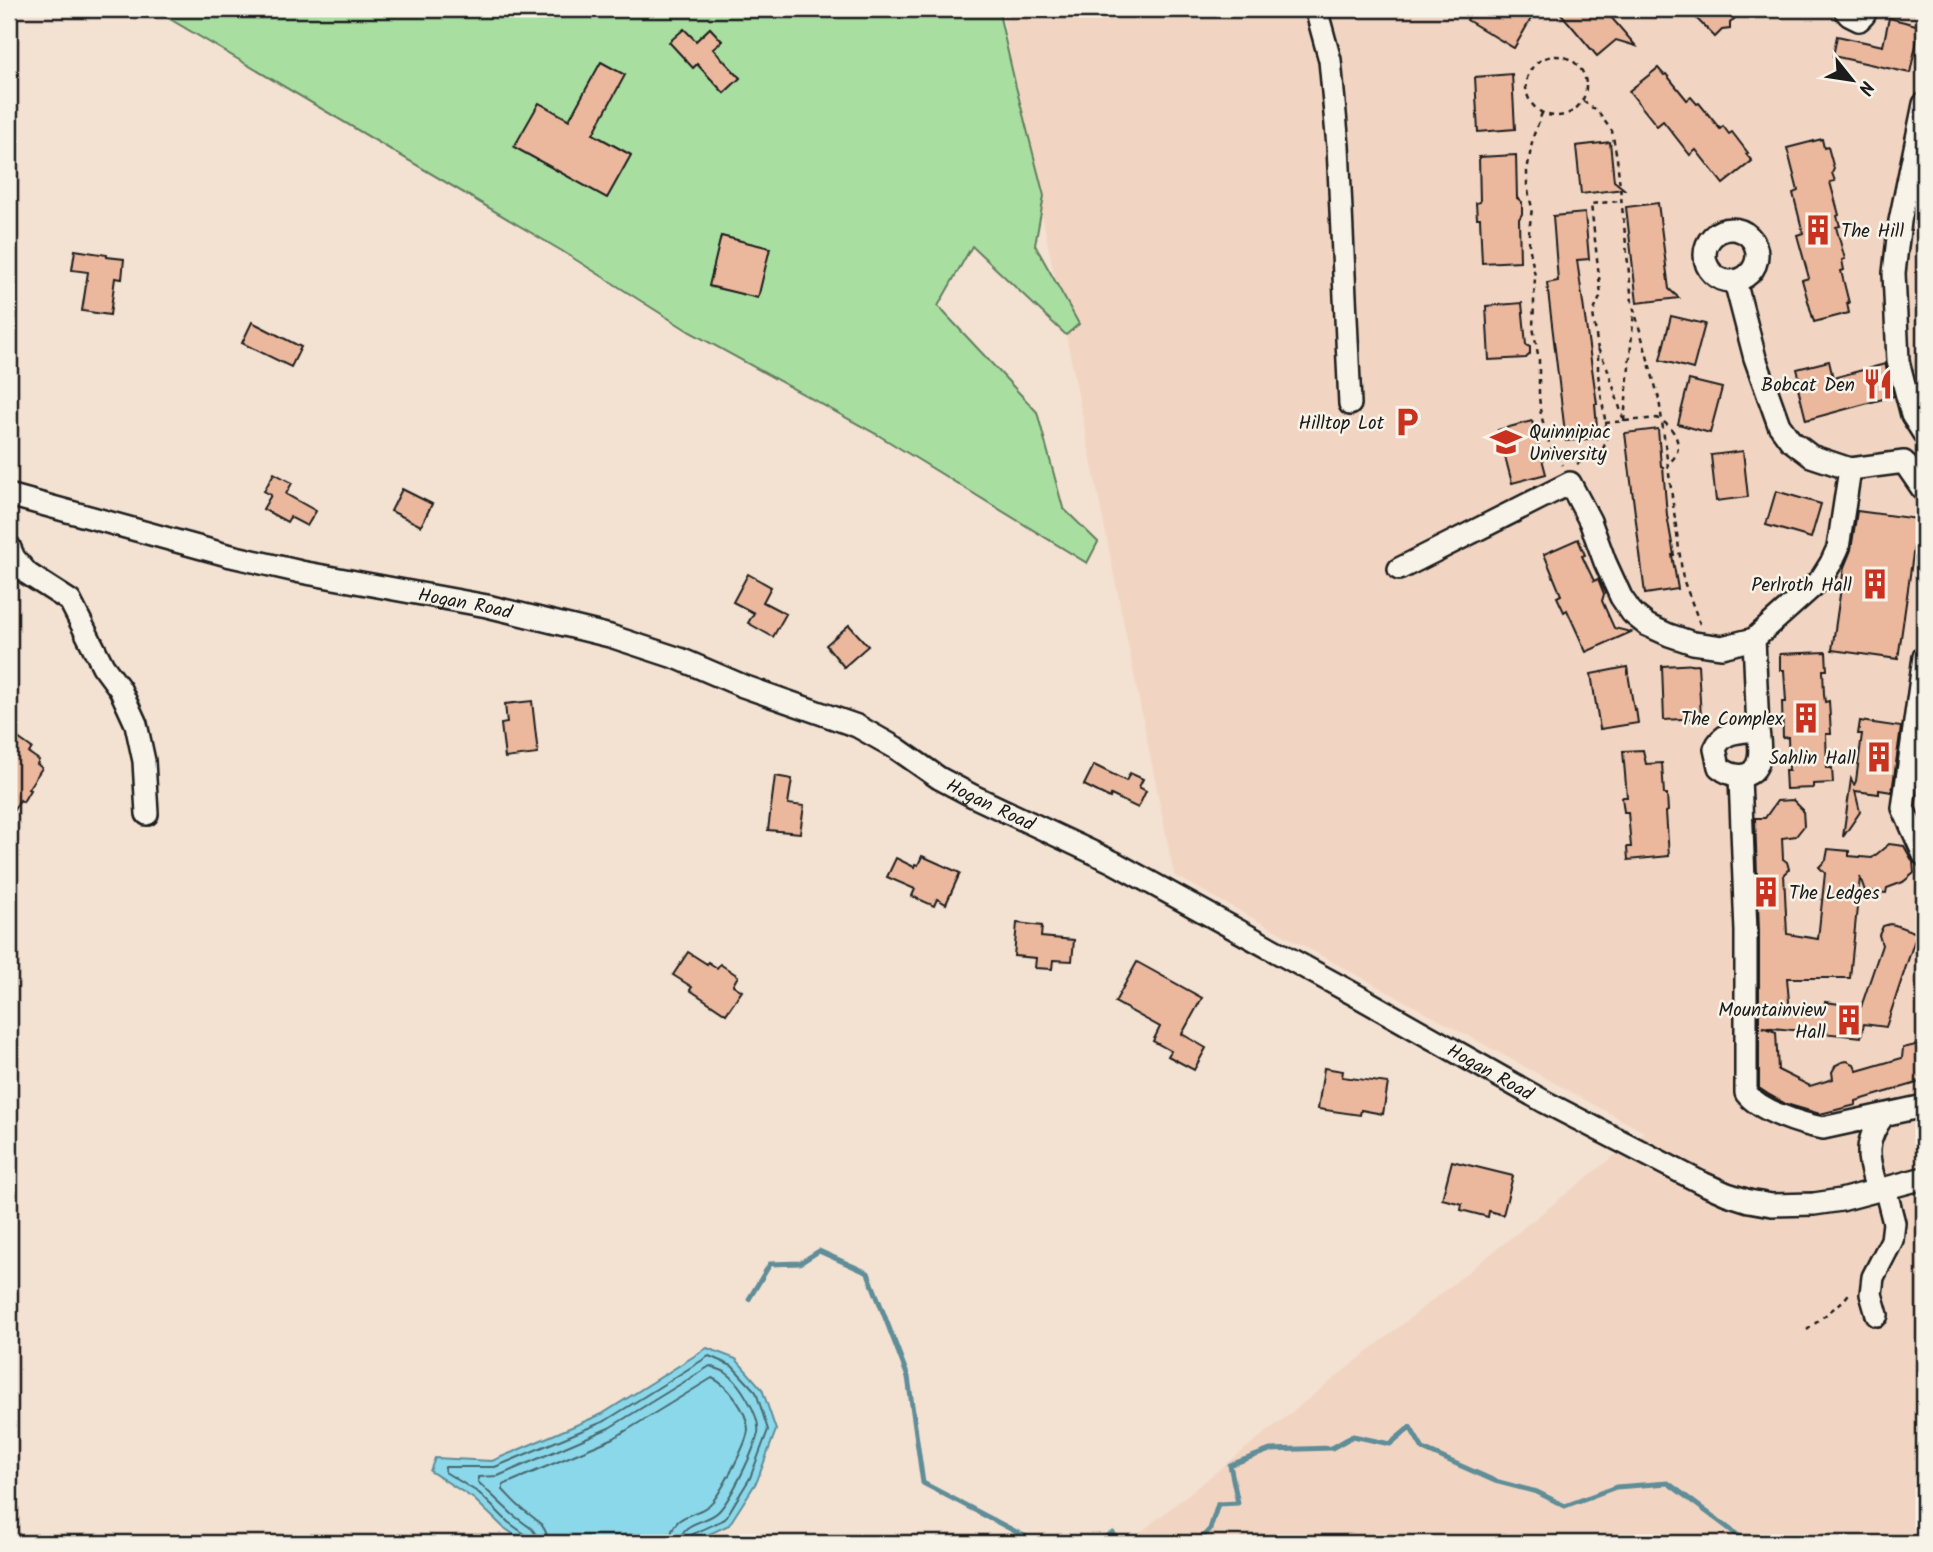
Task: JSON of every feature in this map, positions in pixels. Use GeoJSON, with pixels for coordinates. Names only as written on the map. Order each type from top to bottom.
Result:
{"type":"FeatureCollection","features":[{"type":"Feature","properties":{"kind":"street"},"geometry":{"type":"LineString","coordinates":[[1316,9],[1330,60],[1338,146],[1350,404]]}},
{"type":"Feature","properties":{"kind":"street"},"geometry":{"type":"LineString","coordinates":[[1844,9],[1859,20],[1867,9]]}},
{"type":"Feature","properties":{"kind":"street"},"geometry":{"type":"LineString","coordinates":[[1735,281],[1755,358],[1779,425],[1790,440],[1811,456],[1850,469],[1904,462],[1924,433],[1912,415],[1899,361],[1894,273],[1900,221],[1924,109]]}},
{"type":"Feature","properties":{"kind":"street"},"geometry":{"type":"LineString","coordinates":[[1904,462],[1924,491]]}},
{"type":"Feature","properties":{"kind":"street"},"geometry":{"type":"LineString","coordinates":[[1399,569],[1567,477],[1590,521],[1621,597],[1632,613],[1647,625],[1669,635],[1722,647],[1754,639],[1821,579],[1838,548],[1850,469]]}},
{"type":"Feature","properties":{"kind":"street","name":"Hogan Road"},"geometry":{"type":"LineString","coordinates":[[9,495],[227,555],[301,572],[486,606],[610,636],[680,659],[743,687],[857,726],[962,790],[1113,862],[1545,1102],[1700,1182],[1749,1202],[1789,1205],[1841,1200],[1924,1178]]}},
{"type":"Feature","properties":{"kind":"street"},"geometry":{"type":"LineString","coordinates":[[9,546],[14,558],[28,574],[70,601],[103,666],[120,689],[136,724],[142,748],[147,814]]}},
{"type":"Feature","properties":{"kind":"street"},"geometry":{"type":"LineString","coordinates":[[1754,639],[1760,746],[1758,763],[1752,771],[1740,777],[1719,767],[1715,749],[1720,739],[1730,733],[1758,730]]}},
{"type":"Feature","properties":{"kind":"street"},"geometry":{"type":"LineString","coordinates":[[1924,657],[1903,808],[1924,855]]}},
{"type":"Feature","properties":{"kind":"street"},"geometry":{"type":"LineString","coordinates":[[1740,777],[1746,932],[1746,1093],[1760,1105],[1807,1125],[1823,1128],[1924,1107]]}},
{"type":"Feature","properties":{"kind":"street"},"geometry":{"type":"LineString","coordinates":[[1877,1315],[1871,1293],[1873,1277],[1892,1240],[1894,1223],[1871,1171],[1868,1144],[1875,1126],[1884,1115]]}},
{"type":"Feature","properties":{"kind":"path"},"geometry":{"type":"LineString","coordinates":[[1556,56],[1572,60],[1583,72],[1587,87],[1583,101],[1577,109],[1564,115],[1556,117],[1542,113],[1525,87],[1529,71],[1538,61],[1556,56]]}},
{"type":"Feature","properties":{"kind":"path"},"geometry":{"type":"LineString","coordinates":[[1583,101],[1598,112],[1612,131],[1634,309],[1653,372],[1662,420],[1683,579],[1710,646]]}},
{"type":"Feature","properties":{"kind":"path"},"geometry":{"type":"LineString","coordinates":[[1542,113],[1533,137],[1527,171],[1532,208],[1529,245],[1535,276],[1533,327],[1539,360],[1539,396],[1543,423],[1550,446],[1567,477],[1599,452],[1606,439],[1593,313],[1601,295],[1591,204],[1621,201]]}},
{"type":"Feature","properties":{"kind":"path"},"geometry":{"type":"LineString","coordinates":[[1624,421],[1634,309]]}},
{"type":"Feature","properties":{"kind":"path"},"geometry":{"type":"LineString","coordinates":[[1597,347],[1607,368],[1624,421]]}},
{"type":"Feature","properties":{"kind":"path"},"geometry":{"type":"LineString","coordinates":[[1605,423],[1657,418],[1662,420],[1675,432],[1678,441],[1676,455],[1667,464]]}},
{"type":"Feature","properties":{"kind":"path"},"geometry":{"type":"LineString","coordinates":[[1807,1330],[1844,1300],[1852,1289]]}},
{"type":"Feature","properties":{"kind":"shaded area","name":"Quinnipiac University"},"geometry":{"type":"Polygon","coordinates":[[[1001,9],[1924,9],[1924,1543],[1127,1543],[1644,1132],[1174,875],[1001,9]]]}},
{"type":"Feature","properties":{"kind":"green space"},"geometry":{"type":"Polygon","coordinates":[[[153,9],[998,9],[1044,196],[1035,245],[1079,324],[1066,335],[972,246],[938,306],[1037,412],[1063,508],[1098,542],[1087,563],[878,435],[690,332],[562,251],[153,9]],[[710,28],[696,41],[684,29],[670,42],[694,67],[697,64],[724,93],[740,78],[713,49],[722,41],[710,28]],[[601,62],[573,113],[574,122],[539,103],[515,147],[607,198],[631,155],[587,131],[601,62]],[[721,236],[710,287],[758,297],[769,248],[721,236]]]}},
{"type":"Feature","properties":{"kind":"water"},"geometry":{"type":"Polygon","coordinates":[[[707,1348],[736,1359],[762,1389],[776,1430],[757,1481],[729,1525],[690,1543],[526,1543],[503,1527],[474,1499],[430,1471],[435,1458],[492,1461],[602,1414],[707,1348]]]}},
{"type":"Feature","properties":{"kind":"building"},"geometry":{"type":"Polygon","coordinates":[[[1474,9],[1518,9],[1532,17],[1514,48],[1467,20],[1474,9]]]}},
{"type":"Feature","properties":{"kind":"building"},"geometry":{"type":"Polygon","coordinates":[[[1557,9],[1604,9],[1636,46],[1616,40],[1597,56],[1557,9]]]}},
{"type":"Feature","properties":{"kind":"building"},"geometry":{"type":"Polygon","coordinates":[[[1687,9],[1730,9],[1737,16],[1730,23],[1730,29],[1722,30],[1715,37],[1687,9]]]}},
{"type":"Feature","properties":{"kind":"building"},"geometry":{"type":"Polygon","coordinates":[[[1889,18],[1920,26],[1910,73],[1833,56],[1837,36],[1883,46],[1889,18]]]}},
{"type":"Feature","properties":{"kind":"building"},"geometry":{"type":"Polygon","coordinates":[[[710,28],[722,41],[713,49],[740,78],[724,93],[697,64],[693,68],[669,42],[684,29],[696,41],[710,28]]]}},
{"type":"Feature","properties":{"kind":"building"},"geometry":{"type":"Polygon","coordinates":[[[601,62],[625,75],[593,134],[631,155],[607,198],[514,147],[539,103],[569,120],[601,62]]]}},
{"type":"Feature","properties":{"kind":"building"},"geometry":{"type":"Polygon","coordinates":[[[1658,68],[1687,100],[1691,97],[1699,103],[1720,129],[1723,126],[1729,134],[1732,132],[1748,153],[1746,154],[1752,161],[1723,184],[1696,150],[1690,155],[1663,121],[1657,126],[1629,91],[1658,68]]]}},
{"type":"Feature","properties":{"kind":"building"},"geometry":{"type":"Polygon","coordinates":[[[1512,74],[1515,129],[1478,132],[1475,77],[1512,74]]]}},
{"type":"Feature","properties":{"kind":"building","name":"The Hill"},"geometry":{"type":"Polygon","coordinates":[[[1822,139],[1824,148],[1828,147],[1834,169],[1832,173],[1835,181],[1830,182],[1839,215],[1840,226],[1836,227],[1845,259],[1842,260],[1844,270],[1841,271],[1849,313],[1814,322],[1802,280],[1809,278],[1797,235],[1803,233],[1793,193],[1798,191],[1787,148],[1822,139]]]}},
{"type":"Feature","properties":{"kind":"building"},"geometry":{"type":"Polygon","coordinates":[[[1610,142],[1614,181],[1624,189],[1581,194],[1576,146],[1610,142]]]}},
{"type":"Feature","properties":{"kind":"building"},"geometry":{"type":"Polygon","coordinates":[[[1516,155],[1517,198],[1522,202],[1519,219],[1520,261],[1482,263],[1480,218],[1477,218],[1476,203],[1480,202],[1479,157],[1516,155]]]}},
{"type":"Feature","properties":{"kind":"building"},"geometry":{"type":"Polygon","coordinates":[[[1658,203],[1669,289],[1679,298],[1637,303],[1626,207],[1658,203]]]}},
{"type":"Feature","properties":{"kind":"building"},"geometry":{"type":"Polygon","coordinates":[[[1585,213],[1589,259],[1577,260],[1597,404],[1598,438],[1566,441],[1547,283],[1558,281],[1553,216],[1585,213]]]}},
{"type":"Feature","properties":{"kind":"building"},"geometry":{"type":"Polygon","coordinates":[[[721,236],[770,248],[758,298],[709,286],[721,236]]]}},
{"type":"Feature","properties":{"kind":"building"},"geometry":{"type":"Polygon","coordinates":[[[75,250],[124,259],[122,279],[115,278],[110,315],[82,311],[88,272],[72,270],[75,250]]]}},
{"type":"Feature","properties":{"kind":"building"},"geometry":{"type":"Polygon","coordinates":[[[1522,303],[1526,345],[1530,347],[1530,354],[1526,358],[1489,360],[1486,306],[1522,303]]]}},
{"type":"Feature","properties":{"kind":"building"},"geometry":{"type":"Polygon","coordinates":[[[1671,316],[1705,324],[1693,369],[1660,360],[1671,316]]]}},
{"type":"Feature","properties":{"kind":"building"},"geometry":{"type":"Polygon","coordinates":[[[252,322],[301,347],[291,367],[242,343],[252,322]]]}},
{"type":"Feature","properties":{"kind":"building"},"geometry":{"type":"Polygon","coordinates":[[[1829,361],[1833,378],[1885,364],[1894,396],[1806,420],[1798,388],[1802,387],[1797,369],[1829,361]]]}},
{"type":"Feature","properties":{"kind":"building"},"geometry":{"type":"Polygon","coordinates":[[[1689,380],[1722,388],[1710,433],[1678,424],[1689,380]]]}},
{"type":"Feature","properties":{"kind":"building"},"geometry":{"type":"Polygon","coordinates":[[[1532,421],[1546,474],[1512,483],[1498,430],[1532,421]]]}},
{"type":"Feature","properties":{"kind":"building"},"geometry":{"type":"Polygon","coordinates":[[[1658,429],[1678,589],[1645,594],[1625,433],[1658,429]]]}},
{"type":"Feature","properties":{"kind":"building"},"geometry":{"type":"Polygon","coordinates":[[[1743,451],[1748,497],[1716,501],[1711,455],[1743,451]]]}},
{"type":"Feature","properties":{"kind":"building"},"geometry":{"type":"Polygon","coordinates":[[[274,473],[292,483],[286,494],[316,511],[307,526],[290,517],[287,522],[263,509],[271,495],[264,491],[274,473]]]}},
{"type":"Feature","properties":{"kind":"building"},"geometry":{"type":"Polygon","coordinates":[[[402,489],[432,504],[421,526],[391,511],[402,489]]]}},
{"type":"Feature","properties":{"kind":"building"},"geometry":{"type":"Polygon","coordinates":[[[1776,491],[1821,504],[1811,538],[1766,525],[1776,491]]]}},
{"type":"Feature","properties":{"kind":"building","name":"Perlroth Hall"},"geometry":{"type":"Polygon","coordinates":[[[1857,511],[1918,519],[1898,659],[1832,650],[1844,567],[1851,550],[1857,511]]]}},
{"type":"Feature","properties":{"kind":"building"},"geometry":{"type":"Polygon","coordinates":[[[1578,539],[1585,555],[1582,556],[1594,581],[1598,579],[1604,594],[1602,601],[1614,628],[1631,632],[1586,652],[1567,610],[1564,612],[1557,597],[1561,595],[1544,554],[1578,539]]]}},
{"type":"Feature","properties":{"kind":"building"},"geometry":{"type":"Polygon","coordinates":[[[748,574],[771,587],[763,602],[786,614],[773,637],[748,623],[754,613],[733,602],[748,574]]]}},
{"type":"Feature","properties":{"kind":"building"},"geometry":{"type":"Polygon","coordinates":[[[849,625],[868,646],[844,667],[826,645],[849,625]]]}},
{"type":"Feature","properties":{"kind":"building","name":"The Complex"},"geometry":{"type":"Polygon","coordinates":[[[1826,652],[1827,670],[1823,670],[1824,695],[1825,702],[1829,701],[1831,734],[1826,734],[1827,768],[1832,768],[1833,783],[1813,784],[1813,788],[1786,789],[1785,770],[1789,770],[1788,737],[1783,738],[1782,702],[1786,702],[1780,654],[1826,652]]]}},
{"type":"Feature","properties":{"kind":"building"},"geometry":{"type":"Polygon","coordinates":[[[1698,664],[1701,718],[1664,720],[1662,666],[1698,664]]]}},
{"type":"Feature","properties":{"kind":"building"},"geometry":{"type":"Polygon","coordinates":[[[1627,667],[1638,723],[1600,729],[1591,674],[1627,667]]]}},
{"type":"Feature","properties":{"kind":"building"},"geometry":{"type":"Polygon","coordinates":[[[532,701],[538,754],[505,758],[501,724],[507,723],[505,704],[532,701]]]}},
{"type":"Feature","properties":{"kind":"building","name":"Sahlin Hall"},"geometry":{"type":"Polygon","coordinates":[[[1860,721],[1901,727],[1892,792],[1879,790],[1879,794],[1855,791],[1860,812],[1843,837],[1851,779],[1854,785],[1856,781],[1862,734],[1858,734],[1860,721]]]}},
{"type":"Feature","properties":{"kind":"building"},"geometry":{"type":"Polygon","coordinates":[[[18,738],[32,748],[29,753],[39,760],[37,764],[42,768],[23,802],[20,800],[9,818],[9,753],[18,738]]]}},
{"type":"Feature","properties":{"kind":"building"},"geometry":{"type":"Polygon","coordinates":[[[1643,750],[1646,764],[1662,763],[1664,794],[1667,794],[1669,856],[1628,860],[1627,847],[1631,847],[1628,812],[1624,812],[1622,797],[1627,797],[1623,751],[1643,750]]]}},
{"type":"Feature","properties":{"kind":"building"},"geometry":{"type":"Polygon","coordinates":[[[1094,765],[1126,781],[1130,773],[1143,779],[1139,787],[1146,791],[1138,808],[1084,785],[1094,765]]]}},
{"type":"Feature","properties":{"kind":"building"},"geometry":{"type":"Polygon","coordinates":[[[775,776],[792,779],[788,804],[804,806],[800,833],[768,830],[775,776]]]}},
{"type":"Feature","properties":{"kind":"building"},"geometry":{"type":"Polygon","coordinates":[[[1793,800],[1803,810],[1804,826],[1796,836],[1782,838],[1783,859],[1789,869],[1784,874],[1787,934],[1818,939],[1825,873],[1819,867],[1826,860],[1828,849],[1849,851],[1849,856],[1872,858],[1889,844],[1904,846],[1913,862],[1914,873],[1903,882],[1887,888],[1886,893],[1865,891],[1860,877],[1850,978],[1787,978],[1790,1013],[1824,1013],[1825,1002],[1861,1007],[1882,945],[1879,935],[1883,926],[1895,925],[1917,933],[1886,1027],[1864,1024],[1861,1037],[1762,1027],[1776,1032],[1778,1070],[1810,1086],[1833,1079],[1832,1072],[1836,1065],[1842,1062],[1854,1064],[1857,1071],[1902,1058],[1903,1048],[1924,1043],[1924,1081],[1856,1101],[1856,1105],[1820,1114],[1786,1104],[1759,1088],[1759,931],[1755,818],[1765,818],[1777,801],[1793,800]]]}},
{"type":"Feature","properties":{"kind":"building"},"geometry":{"type":"Polygon","coordinates":[[[922,856],[960,873],[946,904],[937,899],[934,906],[912,896],[915,889],[887,877],[896,858],[914,867],[922,856]]]}},
{"type":"Feature","properties":{"kind":"building"},"geometry":{"type":"Polygon","coordinates":[[[1017,923],[1042,926],[1041,937],[1074,940],[1072,961],[1053,960],[1052,969],[1035,968],[1036,958],[1014,956],[1017,923]]]}},
{"type":"Feature","properties":{"kind":"building"},"geometry":{"type":"Polygon","coordinates":[[[688,952],[717,968],[720,964],[738,976],[733,985],[742,991],[726,1014],[673,975],[688,952]]]}},
{"type":"Feature","properties":{"kind":"building"},"geometry":{"type":"Polygon","coordinates":[[[1137,962],[1202,998],[1182,1034],[1206,1048],[1194,1070],[1168,1056],[1171,1051],[1153,1041],[1160,1027],[1115,1002],[1137,962]]]}},
{"type":"Feature","properties":{"kind":"building"},"geometry":{"type":"Polygon","coordinates":[[[1324,1068],[1343,1071],[1342,1077],[1388,1083],[1383,1114],[1361,1110],[1360,1115],[1318,1109],[1324,1068]]]}},
{"type":"Feature","properties":{"kind":"building"},"geometry":{"type":"Polygon","coordinates":[[[1452,1161],[1513,1176],[1503,1215],[1489,1211],[1488,1217],[1461,1210],[1462,1204],[1442,1199],[1452,1161]]]}},
{"type":"Feature","properties":{"kind":"waterway"},"geometry":{"type":"LineString","coordinates":[[749,1299],[770,1264],[800,1263],[819,1251],[868,1273],[908,1377],[923,1483],[1033,1543]]}},
{"type":"Feature","properties":{"kind":"waterway"},"geometry":{"type":"LineString","coordinates":[[1197,1543],[1210,1529],[1218,1504],[1238,1503],[1230,1465],[1270,1450],[1332,1448],[1353,1436],[1390,1444],[1410,1427],[1423,1449],[1495,1481],[1537,1492],[1565,1506],[1616,1487],[1668,1483],[1745,1543]]}},
{"type":"Feature","properties":{"kind":"waterway"},"geometry":{"type":"LineString","coordinates":[[1096,1543],[1113,1533],[1119,1543]]}},
{"type":"Feature","properties":{"kind":"place","name":"The Hill"},"geometry":{"type":"Point","coordinates":[1818,230]}},
{"type":"Feature","properties":{"kind":"place","name":"Bobcat Den"},"geometry":{"type":"Point","coordinates":[1878,384]}},
{"type":"Feature","properties":{"kind":"place","name":"Hilltop Lot"},"geometry":{"type":"Point","coordinates":[1407,422]}},
{"type":"Feature","properties":{"kind":"place","name":"Quinnipiac University"},"geometry":{"type":"Point","coordinates":[1506,442]}},
{"type":"Feature","properties":{"kind":"place","name":"Perlroth Hall"},"geometry":{"type":"Point","coordinates":[1875,584]}},
{"type":"Feature","properties":{"kind":"place","name":"The Complex"},"geometry":{"type":"Point","coordinates":[1806,718]}},
{"type":"Feature","properties":{"kind":"place","name":"Sahlin Hall"},"geometry":{"type":"Point","coordinates":[1879,757]}},
{"type":"Feature","properties":{"kind":"place","name":"The Ledges"},"geometry":{"type":"Point","coordinates":[1766,892]}},
{"type":"Feature","properties":{"kind":"place","name":"Mountainview Hall"},"geometry":{"type":"Point","coordinates":[1849,1020]}}]}
